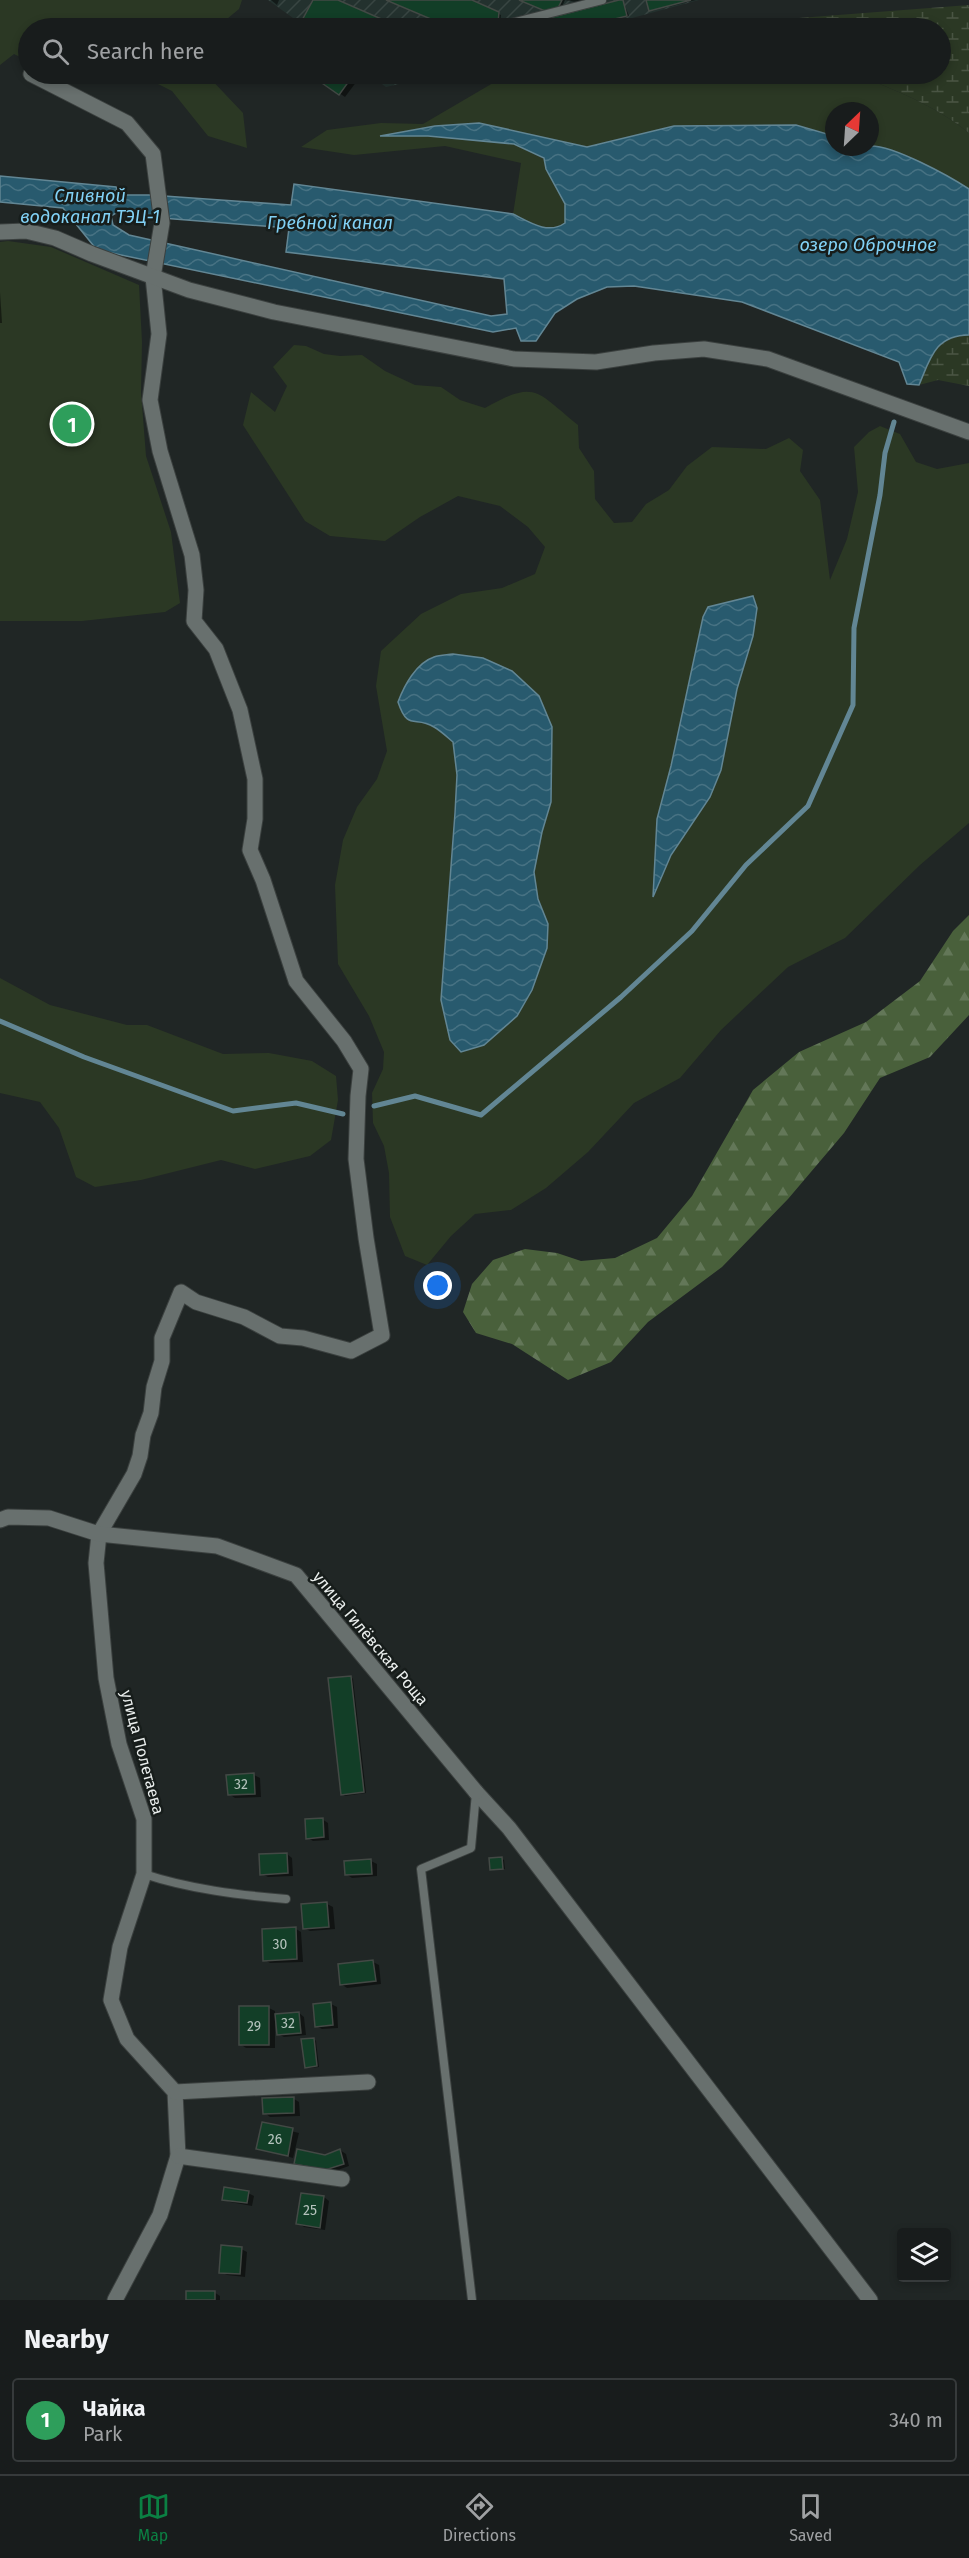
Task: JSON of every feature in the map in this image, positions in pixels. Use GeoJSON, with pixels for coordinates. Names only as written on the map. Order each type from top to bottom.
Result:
{"type":"FeatureCollection","features":[{"type":"Feature","properties":{"kind":"street"},"geometry":{"type":"LineString","coordinates":[[51,84],[127,123],[153,154],[162,223],[153,277],[159,333],[150,400],[160,451],[192,555],[196,590],[194,621],[216,649],[240,710],[255,779],[255,819],[250,850],[263,880],[296,981],[344,1041],[361,1069],[356,1159],[382,1335],[351,1351],[303,1338],[280,1336],[244,1317],[196,1302],[181,1292],[162,1338],[162,1361],[154,1386],[151,1413],[143,1435],[134,1474],[99,1534]]}},
{"type":"Feature","properties":{"kind":"street"},"geometry":{"type":"LineString","coordinates":[[0,232],[26,231],[55,238],[189,290],[274,312],[514,359],[596,362],[654,353],[704,349],[768,359],[969,432]]}},
{"type":"Feature","properties":{"kind":"street","name":"улица Гилёвская Роща"},"geometry":{"type":"LineString","coordinates":[[0,1520],[8,1517],[49,1518],[99,1534],[217,1546],[296,1575],[516,1837],[870,2300]]}},
{"type":"Feature","properties":{"kind":"street","name":"улица Полетаева"},"geometry":{"type":"LineString","coordinates":[[99,1534],[96,1563],[106,1678],[119,1744],[144,1818],[144,1874],[120,1947],[111,2000],[127,2039],[175,2092]]}},
{"type":"Feature","properties":{"kind":"street"},"geometry":{"type":"LineString","coordinates":[[115,2300],[159,2215],[178,2156],[175,2092],[368,2082]]}},
{"type":"Feature","properties":{"kind":"street"},"geometry":{"type":"LineString","coordinates":[[178,2156],[342,2179]]}},
{"type":"Feature","properties":{"kind":"lane"},"geometry":{"type":"LineString","coordinates":[[531,18],[602,0]]}},
{"type":"Feature","properties":{"kind":"lane"},"geometry":{"type":"LineString","coordinates":[[472,2300],[422,1869],[471,1848],[476,1791]]}},
{"type":"Feature","properties":{"kind":"lane"},"geometry":{"type":"LineString","coordinates":[[144,1874],[163,1881],[230,1893],[286,1899]]}},
{"type":"Feature","properties":{"kind":"shaded area"},"geometry":{"type":"Polygon","coordinates":[[[268,0],[699,0],[632,18],[293,18],[268,0]]]}},
{"type":"Feature","properties":{"kind":"shaded area"},"geometry":{"type":"Polygon","coordinates":[[[382,84],[399,84],[386,87],[382,84]]]}},
{"type":"Feature","properties":{"kind":"green space"},"geometry":{"type":"Polygon","coordinates":[[[0,0],[242,0],[239,9],[228,18],[18,18],[18,56],[14,54],[0,65],[0,0]]]}},
{"type":"Feature","properties":{"kind":"green space"},"geometry":{"type":"Polygon","coordinates":[[[969,5],[969,133],[929,106],[879,84],[951,84],[951,18],[799,18],[969,5]]]}},
{"type":"Feature","properties":{"kind":"green space"},"geometry":{"type":"Polygon","coordinates":[[[158,84],[215,84],[243,113],[247,148],[208,136],[172,91],[158,84]]]}},
{"type":"Feature","properties":{"kind":"green space"},"geometry":{"type":"Polygon","coordinates":[[[491,84],[879,84],[929,106],[969,133],[969,189],[921,163],[879,148],[879,102],[825,102],[825,133],[796,125],[674,126],[587,147],[479,123],[435,126],[384,135],[428,136],[514,144],[544,159],[546,169],[565,204],[565,223],[546,228],[513,214],[521,163],[445,146],[354,155],[301,147],[327,130],[381,123],[423,124],[491,84]]]}},
{"type":"Feature","properties":{"kind":"green space"},"geometry":{"type":"Polygon","coordinates":[[[0,242],[51,247],[139,285],[142,342],[141,392],[146,456],[171,532],[180,603],[165,612],[82,621],[0,621],[0,242]]]}},
{"type":"Feature","properties":{"kind":"green space"},"geometry":{"type":"Polygon","coordinates":[[[969,335],[969,386],[938,380],[919,385],[929,360],[938,347],[951,338],[969,335]]]}},
{"type":"Feature","properties":{"kind":"green space"},"geometry":{"type":"Polygon","coordinates":[[[294,345],[306,346],[324,354],[362,355],[385,371],[415,385],[441,387],[460,400],[485,408],[515,394],[526,392],[544,397],[578,425],[579,448],[594,471],[595,499],[614,523],[632,522],[646,504],[669,490],[687,466],[712,447],[766,449],[789,438],[803,450],[800,471],[820,500],[830,580],[847,539],[858,492],[854,447],[869,432],[880,426],[900,434],[916,462],[937,469],[969,463],[969,823],[920,865],[845,938],[788,967],[721,1030],[680,1078],[634,1103],[588,1152],[546,1188],[511,1210],[475,1214],[451,1236],[427,1265],[405,1256],[390,1217],[389,1173],[384,1146],[373,1123],[372,1093],[383,1069],[384,1052],[369,1016],[338,964],[335,885],[343,840],[357,807],[377,779],[387,751],[376,686],[381,651],[421,614],[461,594],[502,588],[535,574],[545,547],[528,527],[500,506],[458,496],[420,517],[385,541],[330,536],[305,521],[243,425],[251,392],[275,412],[287,386],[273,367],[294,345]],[[703,617],[671,766],[657,819],[654,895],[671,855],[710,797],[721,770],[737,689],[753,636],[703,617]],[[453,654],[432,657],[413,674],[432,725],[453,742],[457,775],[441,1000],[548,924],[537,892],[534,864],[551,802],[453,654]]]}},
{"type":"Feature","properties":{"kind":"green space"},"geometry":{"type":"Polygon","coordinates":[[[969,915],[969,1015],[930,1057],[880,1078],[844,1133],[788,1199],[722,1267],[648,1322],[611,1362],[568,1380],[512,1344],[476,1333],[463,1312],[472,1284],[493,1260],[525,1249],[557,1253],[581,1261],[615,1258],[657,1238],[692,1196],[753,1090],[799,1052],[866,1022],[920,981],[953,931],[969,915]]]}},
{"type":"Feature","properties":{"kind":"green space"},"geometry":{"type":"Polygon","coordinates":[[[0,978],[50,1005],[127,1025],[147,1025],[223,1054],[269,1053],[312,1061],[336,1076],[338,1100],[331,1140],[310,1156],[255,1169],[221,1160],[141,1180],[95,1187],[76,1177],[59,1128],[40,1102],[0,1093],[0,978]]]}},
{"type":"Feature","properties":{"kind":"water","name":"озеро Оброчное"},"geometry":{"type":"Polygon","coordinates":[[[479,123],[587,147],[674,126],[796,125],[825,133],[825,156],[879,156],[879,147],[892,150],[935,169],[969,189],[969,335],[948,339],[941,344],[935,350],[919,385],[907,384],[899,362],[742,302],[634,286],[607,287],[577,299],[555,313],[536,341],[521,341],[516,328],[493,332],[97,250],[63,208],[0,202],[0,176],[116,187],[119,195],[291,205],[294,184],[513,214],[545,228],[565,223],[565,204],[546,169],[544,158],[514,144],[428,136],[380,136],[435,126],[479,123]],[[119,211],[111,216],[113,225],[129,235],[491,316],[507,314],[504,279],[286,252],[289,228],[149,217],[119,211]]]}},
{"type":"Feature","properties":{"kind":"water"},"geometry":{"type":"Polygon","coordinates":[[[753,596],[757,608],[753,636],[737,689],[721,770],[710,797],[671,855],[653,897],[657,819],[671,766],[703,617],[708,607],[753,596]]]}},
{"type":"Feature","properties":{"kind":"water"},"geometry":{"type":"Polygon","coordinates":[[[453,654],[483,658],[512,671],[539,696],[552,727],[551,802],[534,872],[538,899],[548,924],[547,948],[532,990],[517,1016],[484,1045],[461,1052],[450,1040],[441,1000],[457,775],[453,742],[434,727],[409,720],[405,717],[398,702],[407,682],[422,664],[434,657],[453,654]]]}},
{"type":"Feature","properties":{"kind":"building"},"geometry":{"type":"Polygon","coordinates":[[[313,0],[338,0],[379,18],[303,18],[313,0]]]}},
{"type":"Feature","properties":{"kind":"building"},"geometry":{"type":"Polygon","coordinates":[[[386,0],[472,0],[499,12],[498,18],[428,18],[386,0]]]}},
{"type":"Feature","properties":{"kind":"building"},"geometry":{"type":"Polygon","coordinates":[[[519,0],[562,0],[558,8],[545,11],[519,0]]]}},
{"type":"Feature","properties":{"kind":"building"},"geometry":{"type":"Polygon","coordinates":[[[619,0],[623,0],[627,16],[619,18],[549,18],[619,0]]]}},
{"type":"Feature","properties":{"kind":"building"},"geometry":{"type":"Polygon","coordinates":[[[646,0],[691,0],[649,11],[646,0]]]}},
{"type":"Feature","properties":{"kind":"building"},"geometry":{"type":"Polygon","coordinates":[[[323,84],[347,84],[339,95],[323,84]]]}},
{"type":"Feature","properties":{"kind":"building"},"geometry":{"type":"Polygon","coordinates":[[[351,1676],[364,1792],[341,1795],[328,1678],[351,1676]]]}},
{"type":"Feature","properties":{"kind":"building"},"geometry":{"type":"Polygon","coordinates":[[[254,1773],[255,1794],[228,1795],[226,1775],[254,1773]]]}},
{"type":"Feature","properties":{"kind":"building"},"geometry":{"type":"Polygon","coordinates":[[[323,1818],[324,1837],[306,1839],[305,1819],[323,1818]]]}},
{"type":"Feature","properties":{"kind":"building"},"geometry":{"type":"Polygon","coordinates":[[[287,1853],[288,1873],[260,1875],[259,1854],[287,1853]]]}},
{"type":"Feature","properties":{"kind":"building"},"geometry":{"type":"Polygon","coordinates":[[[502,1857],[503,1869],[490,1870],[489,1858],[502,1857]]]}},
{"type":"Feature","properties":{"kind":"building"},"geometry":{"type":"Polygon","coordinates":[[[371,1859],[372,1874],[345,1875],[344,1861],[371,1859]]]}},
{"type":"Feature","properties":{"kind":"building"},"geometry":{"type":"Polygon","coordinates":[[[327,1902],[329,1927],[303,1929],[301,1904],[327,1902]]]}},
{"type":"Feature","properties":{"kind":"building"},"geometry":{"type":"Polygon","coordinates":[[[296,1927],[297,1959],[263,1961],[262,1929],[296,1927]]]}},
{"type":"Feature","properties":{"kind":"building"},"geometry":{"type":"Polygon","coordinates":[[[373,1960],[376,1981],[340,1985],[338,1964],[373,1960]]]}},
{"type":"Feature","properties":{"kind":"building"},"geometry":{"type":"Polygon","coordinates":[[[331,2002],[333,2025],[315,2027],[313,2004],[331,2002]]]}},
{"type":"Feature","properties":{"kind":"building"},"geometry":{"type":"Polygon","coordinates":[[[239,2006],[269,2006],[269,2045],[239,2045],[239,2006]]]}},
{"type":"Feature","properties":{"kind":"building"},"geometry":{"type":"Polygon","coordinates":[[[299,2012],[301,2033],[277,2035],[275,2014],[299,2012]]]}},
{"type":"Feature","properties":{"kind":"building"},"geometry":{"type":"Polygon","coordinates":[[[314,2038],[317,2066],[305,2068],[301,2039],[314,2038]]]}},
{"type":"Feature","properties":{"kind":"building"},"geometry":{"type":"Polygon","coordinates":[[[294,2097],[294,2113],[263,2114],[262,2098],[294,2097]]]}},
{"type":"Feature","properties":{"kind":"building"},"geometry":{"type":"Polygon","coordinates":[[[262,2122],[293,2128],[288,2156],[256,2149],[262,2122]]]}},
{"type":"Feature","properties":{"kind":"building"},"geometry":{"type":"Polygon","coordinates":[[[297,2149],[325,2155],[340,2149],[344,2164],[325,2170],[294,2164],[297,2149]]]}},
{"type":"Feature","properties":{"kind":"building"},"geometry":{"type":"Polygon","coordinates":[[[224,2187],[249,2191],[247,2203],[222,2200],[224,2187]]]}},
{"type":"Feature","properties":{"kind":"building"},"geometry":{"type":"Polygon","coordinates":[[[301,2193],[324,2196],[320,2228],[296,2224],[301,2193]]]}},
{"type":"Feature","properties":{"kind":"building"},"geometry":{"type":"Polygon","coordinates":[[[221,2245],[242,2247],[240,2274],[219,2273],[221,2245]]]}},
{"type":"Feature","properties":{"kind":"building"},"geometry":{"type":"Polygon","coordinates":[[[186,2291],[215,2291],[215,2300],[186,2300],[186,2291]]]}},
{"type":"Feature","properties":{"kind":"waterway"},"geometry":{"type":"LineString","coordinates":[[374,1106],[415,1096],[481,1115],[621,997],[692,931],[746,865],[808,806],[853,705],[854,628],[880,495],[885,453],[894,422]]}},
{"type":"Feature","properties":{"kind":"waterway"},"geometry":{"type":"LineString","coordinates":[[0,1021],[84,1057],[233,1111],[296,1103],[343,1114]]}},
{"type":"Feature","properties":{"kind":"place","name":"Чайка"},"geometry":{"type":"Point","coordinates":[72,424]}},
{"type":"Feature","properties":{"kind":"water label","name":"Сливной водоканал ТЭЦ-1"},"geometry":{"type":"Point","coordinates":[90,206]}},
{"type":"Feature","properties":{"kind":"water label","name":"Гребной канал"},"geometry":{"type":"Point","coordinates":[330,223]}}]}
